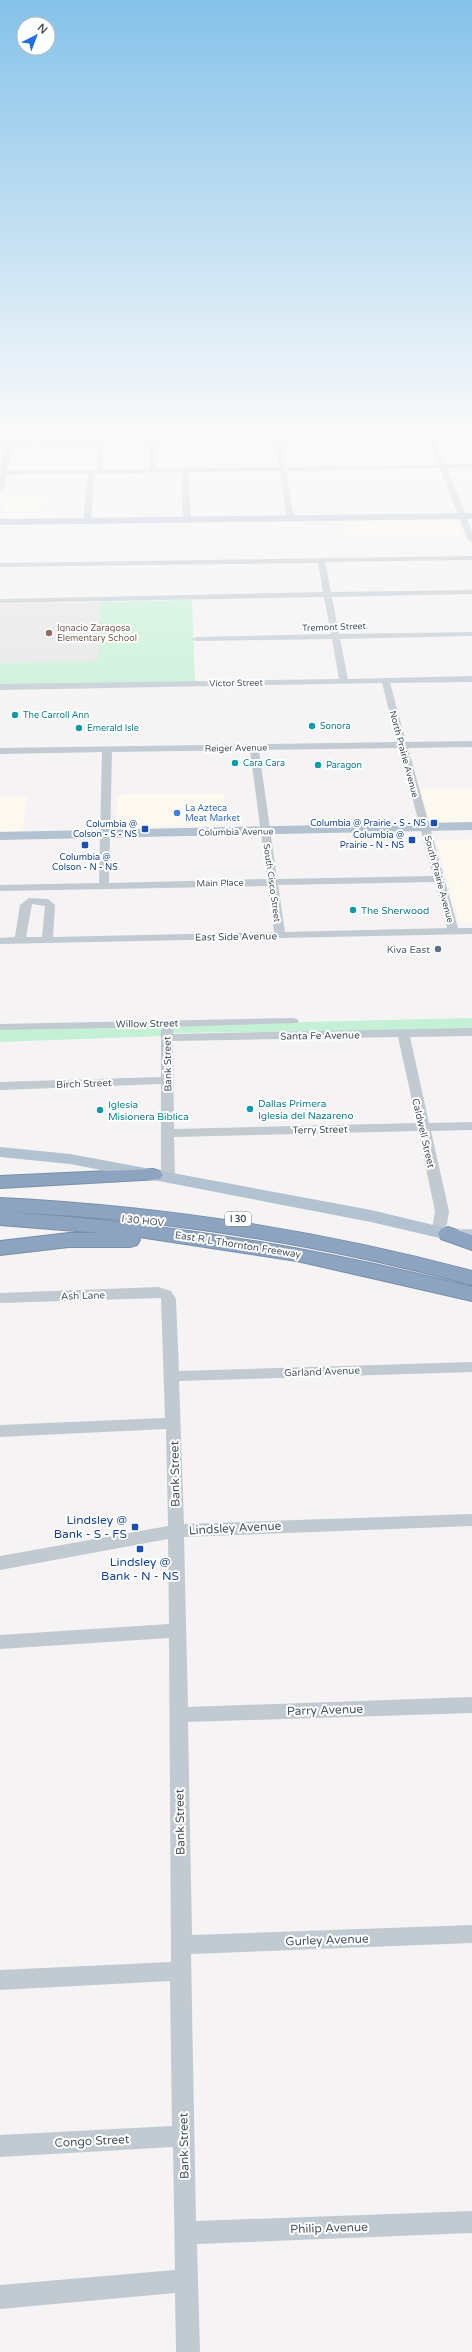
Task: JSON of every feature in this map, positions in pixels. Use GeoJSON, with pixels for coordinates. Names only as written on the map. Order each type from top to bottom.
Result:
{"type":"FeatureCollection","features":[{"type":"Feature","properties":{"kind":"highway"},"geometry":{"type":"LineString","coordinates":[[0,1182],[160,1177]]}},
{"type":"Feature","properties":{"kind":"highway","name":"I 30"},"geometry":{"type":"LineString","coordinates":[[0,1195],[102,1202],[264,1222],[380,1245],[472,1268]]}},
{"type":"Feature","properties":{"kind":"highway","name":"I 30 HOV"},"geometry":{"type":"LineString","coordinates":[[0,1205],[129,1214],[270,1233],[366,1252],[472,1278]]}},
{"type":"Feature","properties":{"kind":"highway","name":"I 30 HOV"},"geometry":{"type":"LineString","coordinates":[[0,1209],[103,1215],[252,1234],[370,1257],[472,1283]]}},
{"type":"Feature","properties":{"kind":"highway","name":"East R L Thornton Freeway"},"geometry":{"type":"LineString","coordinates":[[0,1218],[148,1230],[303,1254],[472,1294]]}},
{"type":"Feature","properties":{"kind":"highway"},"geometry":{"type":"LineString","coordinates":[[442,1233],[472,1243]]}},
{"type":"Feature","properties":{"kind":"highway"},"geometry":{"type":"LineString","coordinates":[[0,1248],[61,1241],[102,1239],[174,1243],[303,1254]]}},
{"type":"Feature","properties":{"kind":"main road","name":"Columbia Avenue"},"geometry":{"type":"LineString","coordinates":[[0,836],[104,838],[265,835],[426,831],[472,826]]}},
{"type":"Feature","properties":{"kind":"main road","name":"Columbia Avenue"},"geometry":{"type":"LineString","coordinates":[[426,831],[472,835]]}},
{"type":"Feature","properties":{"kind":"main road","name":"Columbia Avenue"},"geometry":{"type":"LineString","coordinates":[[0,844],[104,838]]}},
{"type":"Feature","properties":{"kind":"main road"},"geometry":{"type":"LineString","coordinates":[[0,1152],[70,1159],[365,1215],[442,1233]]}},
{"type":"Feature","properties":{"kind":"street"},"geometry":{"type":"LineString","coordinates":[[0,565],[472,558]]}},
{"type":"Feature","properties":{"kind":"street"},"geometry":{"type":"LineString","coordinates":[[321,560],[344,681]]}},
{"type":"Feature","properties":{"kind":"street"},"geometry":{"type":"LineString","coordinates":[[0,601],[472,592]]}},
{"type":"Feature","properties":{"kind":"street","name":"Tremont Street"},"geometry":{"type":"LineString","coordinates":[[196,639],[472,634]]}},
{"type":"Feature","properties":{"kind":"street","name":"Victor Street"},"geometry":{"type":"LineString","coordinates":[[0,687],[472,679]]}},
{"type":"Feature","properties":{"kind":"street","name":"North Prairie Avenue"},"geometry":{"type":"LineString","coordinates":[[385,680],[401,745],[426,831]]}},
{"type":"Feature","properties":{"kind":"street","name":"Reiger Avenue"},"geometry":{"type":"LineString","coordinates":[[0,751],[472,744]]}},
{"type":"Feature","properties":{"kind":"street","name":"South Cisco Street"},"geometry":{"type":"LineString","coordinates":[[254,747],[280,935]]}},
{"type":"Feature","properties":{"kind":"street"},"geometry":{"type":"LineString","coordinates":[[104,884],[107,750]]}},
{"type":"Feature","properties":{"kind":"street","name":"South Prairie Avenue"},"geometry":{"type":"LineString","coordinates":[[426,831],[453,931]]}},
{"type":"Feature","properties":{"kind":"street","name":"Main Place"},"geometry":{"type":"LineString","coordinates":[[0,888],[104,884],[272,883],[440,879]]}},
{"type":"Feature","properties":{"kind":"street"},"geometry":{"type":"LineString","coordinates":[[20,940],[25,905],[29,901],[44,901],[50,905],[46,940]]}},
{"type":"Feature","properties":{"kind":"street","name":"East Side Avenue"},"geometry":{"type":"LineString","coordinates":[[0,941],[472,931]]}},
{"type":"Feature","properties":{"kind":"street","name":"Willow Street"},"geometry":{"type":"LineString","coordinates":[[0,1026],[293,1021]]}},
{"type":"Feature","properties":{"kind":"street","name":"Bank Street"},"geometry":{"type":"LineString","coordinates":[[160,1177],[168,1133],[167,1023]]}},
{"type":"Feature","properties":{"kind":"street","name":"Santa Fe Avenue"},"geometry":{"type":"LineString","coordinates":[[167,1038],[472,1032]]}},
{"type":"Feature","properties":{"kind":"street","name":"Caldwell Street"},"geometry":{"type":"LineString","coordinates":[[402,1033],[442,1211],[440,1224],[442,1233]]}},
{"type":"Feature","properties":{"kind":"street","name":"Birch Street"},"geometry":{"type":"LineString","coordinates":[[0,1086],[168,1080]]}},
{"type":"Feature","properties":{"kind":"street","name":"Terry Street"},"geometry":{"type":"LineString","coordinates":[[168,1133],[472,1126]]}},
{"type":"Feature","properties":{"kind":"street"},"geometry":{"type":"LineString","coordinates":[[442,1233],[472,1233]]}},
{"type":"Feature","properties":{"kind":"street","name":"Ash Lane"},"geometry":{"type":"LineString","coordinates":[[0,1298],[158,1292],[166,1294]]}},
{"type":"Feature","properties":{"kind":"street","name":"Bank Street"},"geometry":{"type":"LineString","coordinates":[[166,1294],[169,1299],[174,1423],[182,1945],[180,1971],[188,2352]]}},
{"type":"Feature","properties":{"kind":"street","name":"Garland Avenue"},"geometry":{"type":"LineString","coordinates":[[173,1376],[471,1370]]}},
{"type":"Feature","properties":{"kind":"street"},"geometry":{"type":"LineString","coordinates":[[0,1431],[174,1423]]}},
{"type":"Feature","properties":{"kind":"street","name":"Lindsley Avenue"},"geometry":{"type":"LineString","coordinates":[[0,1563],[176,1531],[472,1520]]}},
{"type":"Feature","properties":{"kind":"street"},"geometry":{"type":"LineString","coordinates":[[0,1642],[176,1631]]}},
{"type":"Feature","properties":{"kind":"street","name":"Parry Avenue"},"geometry":{"type":"LineString","coordinates":[[178,1714],[472,1705]]}},
{"type":"Feature","properties":{"kind":"street","name":"Gurley Avenue"},"geometry":{"type":"LineString","coordinates":[[182,1945],[472,1934]]}},
{"type":"Feature","properties":{"kind":"street"},"geometry":{"type":"LineString","coordinates":[[0,1980],[180,1971]]}},
{"type":"Feature","properties":{"kind":"street","name":"Congo Street"},"geometry":{"type":"LineString","coordinates":[[0,2146],[184,2136]]}},
{"type":"Feature","properties":{"kind":"street","name":"Philip Avenue"},"geometry":{"type":"LineString","coordinates":[[186,2233],[472,2222]]}},
{"type":"Feature","properties":{"kind":"street"},"geometry":{"type":"LineString","coordinates":[[0,2297],[187,2280]]}},
{"type":"Feature","properties":{"kind":"shaded area","name":"Ignacio Zaragosa Elementary School"},"geometry":{"type":"Polygon","coordinates":[[[100,602],[98,661],[0,663],[0,604],[100,602]]]}},
{"type":"Feature","properties":{"kind":"shaded area"},"geometry":{"type":"Polygon","coordinates":[[[472,788],[472,823],[428,824],[419,789],[472,788]]]}},
{"type":"Feature","properties":{"kind":"shaded area"},"geometry":{"type":"Polygon","coordinates":[[[224,793],[226,825],[116,827],[117,795],[224,793]]]}},
{"type":"Feature","properties":{"kind":"shaded area"},"geometry":{"type":"Polygon","coordinates":[[[27,796],[23,831],[0,831],[0,797],[27,796]]]}},
{"type":"Feature","properties":{"kind":"shaded area"},"geometry":{"type":"Polygon","coordinates":[[[472,839],[472,922],[459,922],[436,840],[472,839]]]}},
{"type":"Feature","properties":{"kind":"green space"},"geometry":{"type":"Polygon","coordinates":[[[192,600],[195,682],[0,685],[0,663],[98,661],[100,602],[192,600]]]}},
{"type":"Feature","properties":{"kind":"green space"},"geometry":{"type":"Polygon","coordinates":[[[472,1018],[472,1030],[164,1033],[162,1036],[0,1042],[0,1028],[155,1025],[173,1027],[181,1025],[472,1018]]]}},
{"type":"Feature","properties":{"kind":"place","name":"Ignacio Zaragosa Elementary School"},"geometry":{"type":"Point","coordinates":[49,633]}},
{"type":"Feature","properties":{"kind":"place","name":"The Carroll Ann"},"geometry":{"type":"Point","coordinates":[15,715]}},
{"type":"Feature","properties":{"kind":"place","name":"Sonora"},"geometry":{"type":"Point","coordinates":[312,726]}},
{"type":"Feature","properties":{"kind":"place","name":"Emerald Isle"},"geometry":{"type":"Point","coordinates":[79,728]}},
{"type":"Feature","properties":{"kind":"place","name":"Cara Cara"},"geometry":{"type":"Point","coordinates":[235,763]}},
{"type":"Feature","properties":{"kind":"place","name":"Paragon"},"geometry":{"type":"Point","coordinates":[318,765]}},
{"type":"Feature","properties":{"kind":"place","name":"La Azteca Meat Market"},"geometry":{"type":"Point","coordinates":[177,813]}},
{"type":"Feature","properties":{"kind":"place","name":"Columbia @ Prairie - S - NS"},"geometry":{"type":"Point","coordinates":[434,823]}},
{"type":"Feature","properties":{"kind":"place","name":"Columbia @ Colson - S - NS"},"geometry":{"type":"Point","coordinates":[145,829]}},
{"type":"Feature","properties":{"kind":"place","name":"Columbia @ Prairie - N - NS"},"geometry":{"type":"Point","coordinates":[412,840]}},
{"type":"Feature","properties":{"kind":"place","name":"Columbia @ Colson - N - NS"},"geometry":{"type":"Point","coordinates":[85,845]}},
{"type":"Feature","properties":{"kind":"place","name":"The Sherwood"},"geometry":{"type":"Point","coordinates":[353,910]}},
{"type":"Feature","properties":{"kind":"place","name":"Kiva East"},"geometry":{"type":"Point","coordinates":[438,949]}},
{"type":"Feature","properties":{"kind":"place","name":"Dallas Primera Iglesia del Nazareno"},"geometry":{"type":"Point","coordinates":[250,1109]}},
{"type":"Feature","properties":{"kind":"place","name":"Iglesia Misionera Biblica"},"geometry":{"type":"Point","coordinates":[100,1110]}},
{"type":"Feature","properties":{"kind":"place","name":"Lindsley @ Bank - S - FS"},"geometry":{"type":"Point","coordinates":[135,1527]}},
{"type":"Feature","properties":{"kind":"place","name":"Lindsley @ Bank - N - NS"},"geometry":{"type":"Point","coordinates":[140,1549]}}]}
